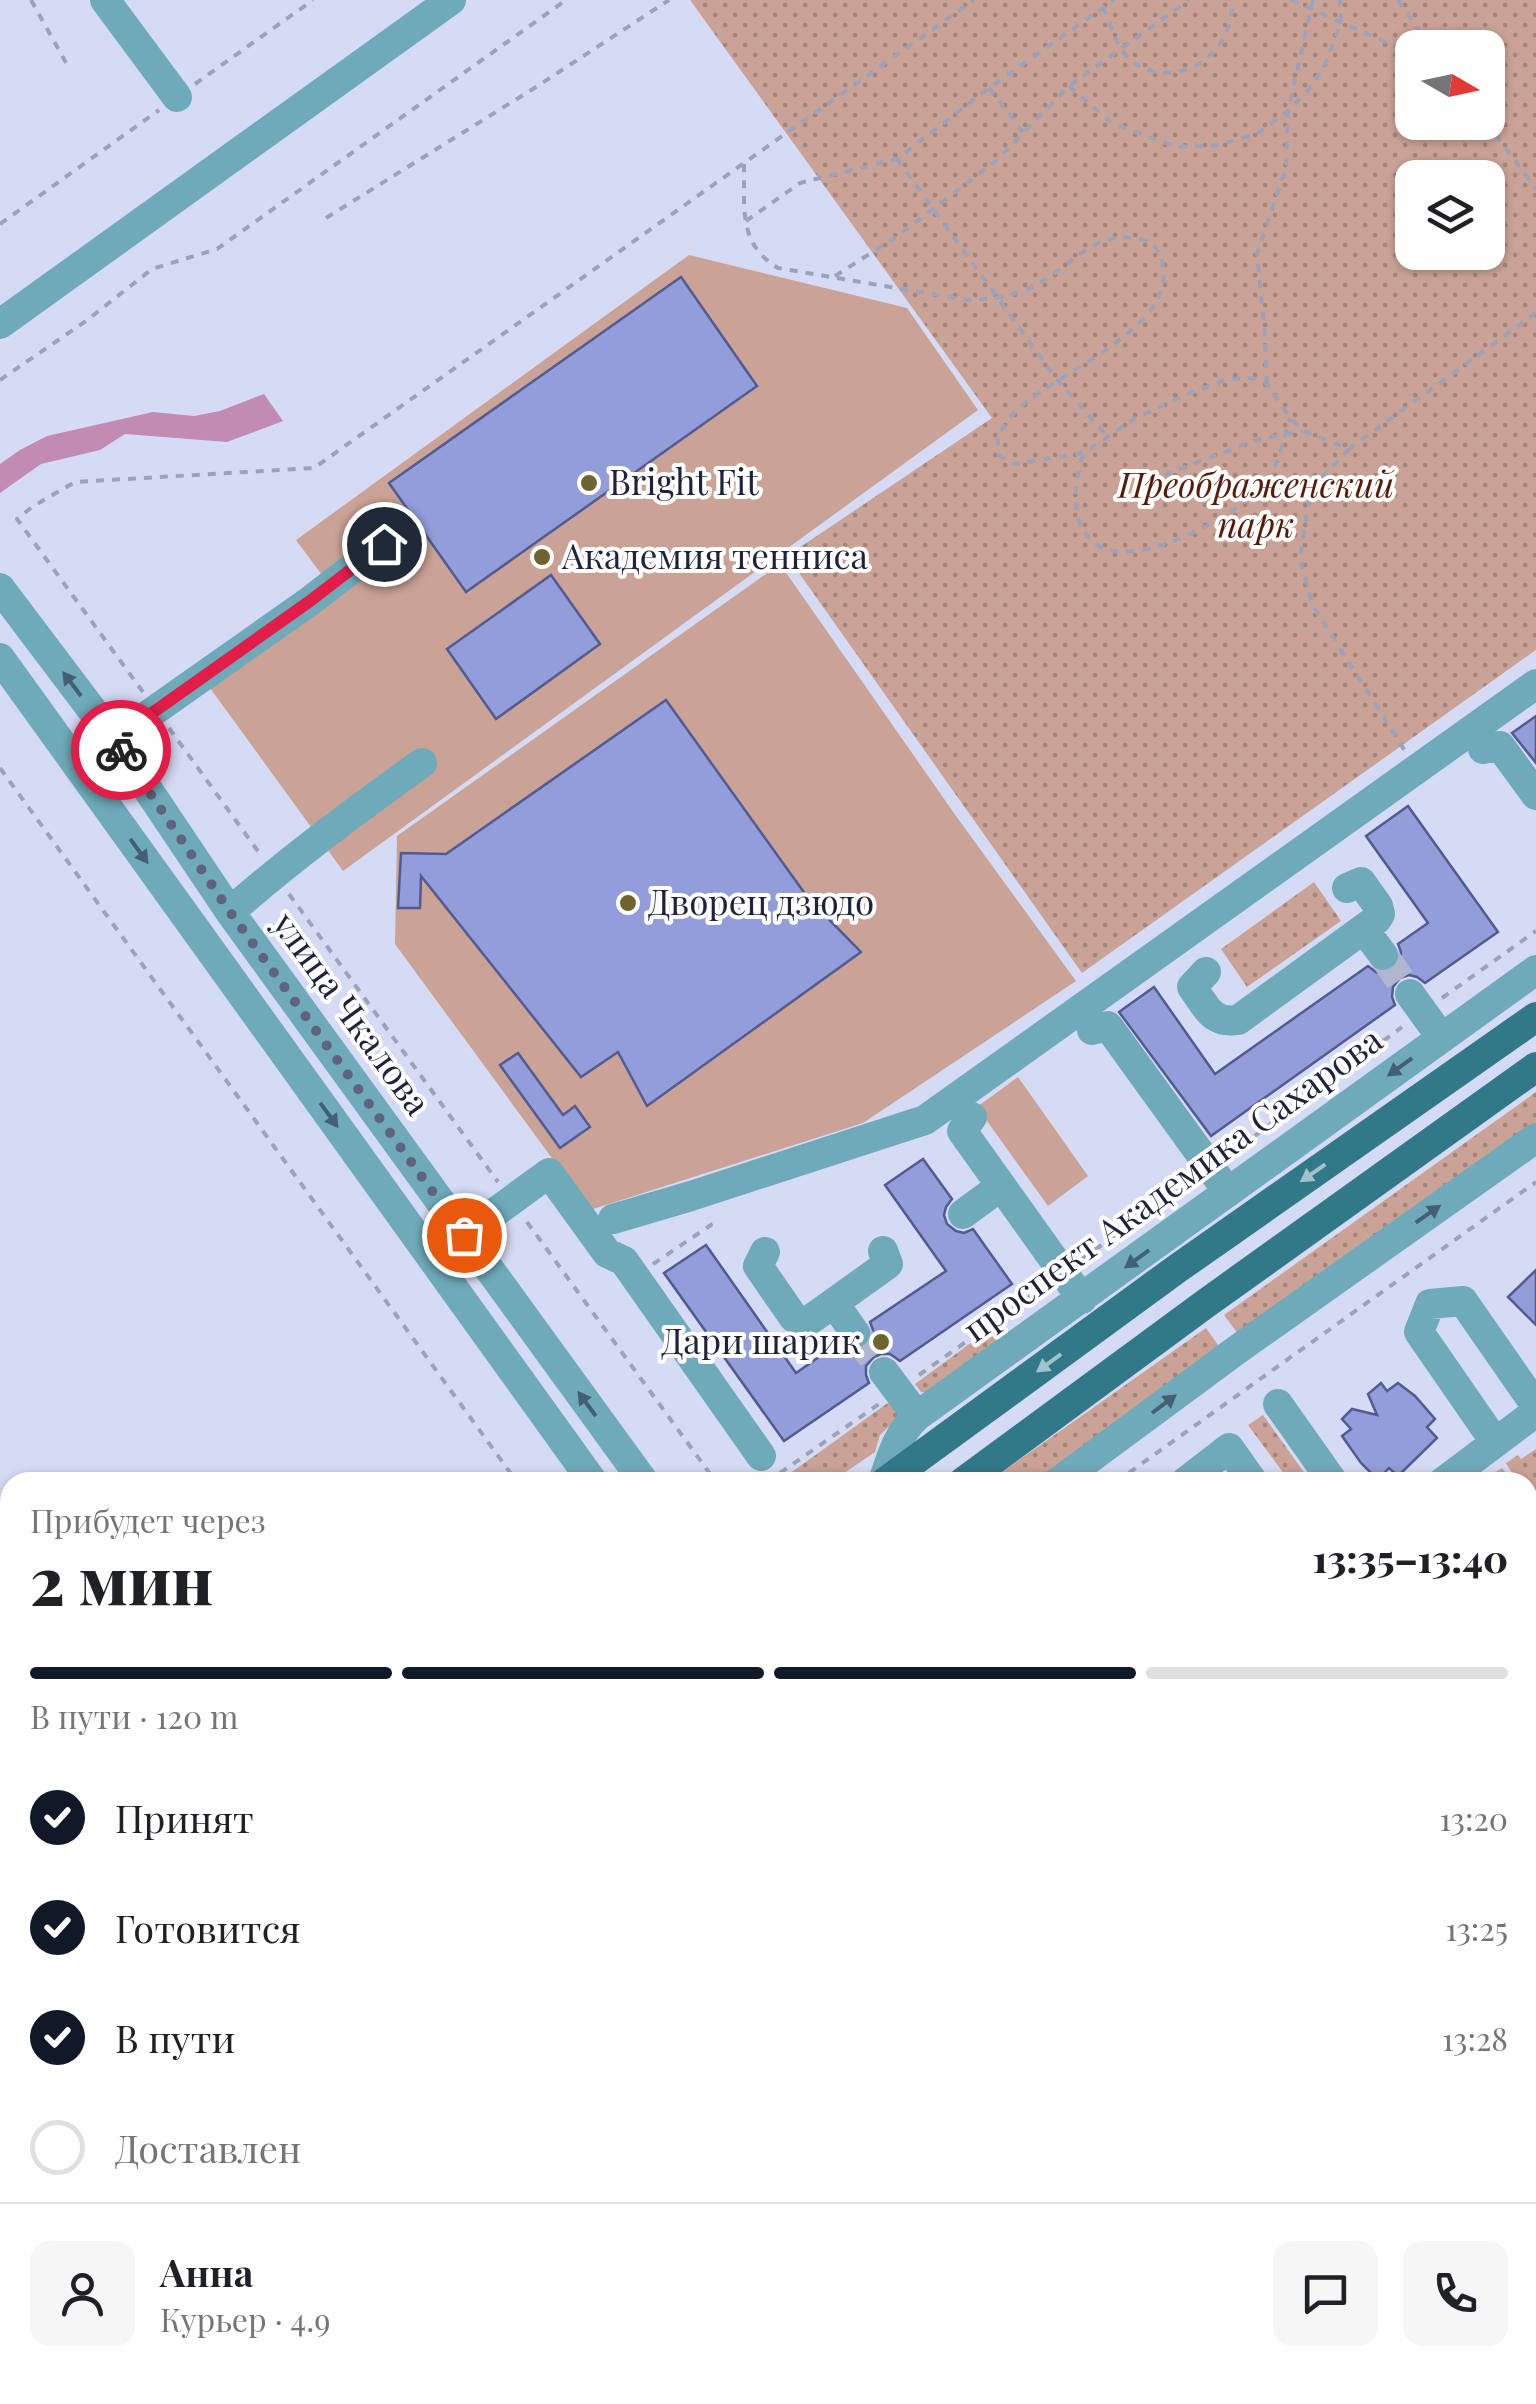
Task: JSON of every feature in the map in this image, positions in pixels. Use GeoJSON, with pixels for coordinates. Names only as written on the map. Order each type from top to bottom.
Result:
{"type":"FeatureCollection","features":[{"type":"Feature","properties":{"kind":"main road","name":"проспект Академика Сахарова"},"geometry":{"type":"LineString","coordinates":[[898,1472],[1178,1268],[1536,1017]]}},
{"type":"Feature","properties":{"kind":"main road"},"geometry":{"type":"LineString","coordinates":[[977,1472],[1536,1067]]}},
{"type":"Feature","properties":{"kind":"street"},"geometry":{"type":"LineString","coordinates":[[105,0],[178,97]]}},
{"type":"Feature","properties":{"kind":"street"},"geometry":{"type":"LineString","coordinates":[[0,324],[452,0]]}},
{"type":"Feature","properties":{"kind":"street"},"geometry":{"type":"LineString","coordinates":[[114,740],[384,544]]}},
{"type":"Feature","properties":{"kind":"street","name":"улица Чкалова"},"geometry":{"type":"LineString","coordinates":[[0,588],[114,740],[230,912],[637,1472]]}},
{"type":"Feature","properties":{"kind":"street"},"geometry":{"type":"LineString","coordinates":[[0,658],[587,1472]]}},
{"type":"Feature","properties":{"kind":"street"},"geometry":{"type":"LineString","coordinates":[[613,1219],[925,1120],[1536,684]]}},
{"type":"Feature","properties":{"kind":"street"},"geometry":{"type":"LineString","coordinates":[[1483,749],[1500,746],[1536,796]]}},
{"type":"Feature","properties":{"kind":"street"},"geometry":{"type":"LineString","coordinates":[[230,912],[274,873],[422,763]]}},
{"type":"Feature","properties":{"kind":"street"},"geometry":{"type":"LineString","coordinates":[[1206,972],[1192,987],[1214,1017],[1224,1022],[1238,1020],[1377,919],[1378,906],[1361,882],[1347,888]]}},
{"type":"Feature","properties":{"kind":"street"},"geometry":{"type":"LineString","coordinates":[[1364,929],[1382,955]]}},
{"type":"Feature","properties":{"kind":"street","name":"проспект Академика Сахарова"},"geometry":{"type":"LineString","coordinates":[[887,1472],[896,1444],[917,1416],[1082,1299],[1220,1180],[1441,1037],[1536,970]]}},
{"type":"Feature","properties":{"kind":"street"},"geometry":{"type":"LineString","coordinates":[[1416,1003],[1441,1037]]}},
{"type":"Feature","properties":{"kind":"street"},"geometry":{"type":"LineString","coordinates":[[1092,1030],[1108,1026],[1220,1180]]}},
{"type":"Feature","properties":{"kind":"street"},"geometry":{"type":"LineString","coordinates":[[972,1117],[962,1131],[1082,1299]]}},
{"type":"Feature","properties":{"kind":"street"},"geometry":{"type":"LineString","coordinates":[[1072,1472],[1536,1138]]}},
{"type":"Feature","properties":{"kind":"street"},"geometry":{"type":"LineString","coordinates":[[464,1235],[549,1173],[607,1253],[624,1261],[769,1466]]}},
{"type":"Feature","properties":{"kind":"street"},"geometry":{"type":"LineString","coordinates":[[963,1214],[1001,1186]]}},
{"type":"Feature","properties":{"kind":"street"},"geometry":{"type":"LineString","coordinates":[[766,1252],[758,1266],[794,1318],[807,1322],[888,1264],[883,1251]]}},
{"type":"Feature","properties":{"kind":"street"},"geometry":{"type":"LineString","coordinates":[[1456,1472],[1495,1442],[1536,1409],[1462,1301],[1430,1304],[1419,1332],[1495,1442]]}},
{"type":"Feature","properties":{"kind":"street"},"geometry":{"type":"LineString","coordinates":[[834,1303],[855,1332]]}},
{"type":"Feature","properties":{"kind":"street"},"geometry":{"type":"LineString","coordinates":[[891,1381],[917,1416]]}},
{"type":"Feature","properties":{"kind":"street"},"geometry":{"type":"LineString","coordinates":[[1278,1404],[1326,1472]]}},
{"type":"Feature","properties":{"kind":"street"},"geometry":{"type":"LineString","coordinates":[[1198,1472],[1229,1448],[1246,1472]]}},
{"type":"Feature","properties":{"kind":"path"},"geometry":{"type":"LineString","coordinates":[[30,0],[69,68]]}},
{"type":"Feature","properties":{"kind":"path"},"geometry":{"type":"LineString","coordinates":[[0,380],[86,322],[152,269],[216,250],[566,0]]}},
{"type":"Feature","properties":{"kind":"path"},"geometry":{"type":"LineString","coordinates":[[326,218],[669,0]]}},
{"type":"Feature","properties":{"kind":"path"},"geometry":{"type":"LineString","coordinates":[[709,1472],[17,519],[75,482],[314,468],[974,0]]}},
{"type":"Feature","properties":{"kind":"path"},"geometry":{"type":"LineString","coordinates":[[746,220],[800,182],[897,160],[989,88],[1114,0]]}},
{"type":"Feature","properties":{"kind":"path"},"geometry":{"type":"LineString","coordinates":[[834,276],[934,209],[997,160],[1068,86],[1189,0]]}},
{"type":"Feature","properties":{"kind":"path"},"geometry":{"type":"LineString","coordinates":[[1104,7],[1121,48],[1132,62],[1159,72],[1180,71],[1202,63],[1220,47],[1232,12],[1231,0]]}},
{"type":"Feature","properties":{"kind":"path"},"geometry":{"type":"LineString","coordinates":[[1292,0],[1395,46]]}},
{"type":"Feature","properties":{"kind":"path"},"geometry":{"type":"LineString","coordinates":[[1313,0],[1288,111],[1286,168],[1257,254],[1267,384],[1304,431],[1349,449]]}},
{"type":"Feature","properties":{"kind":"path"},"geometry":{"type":"LineString","coordinates":[[1068,86],[1114,124],[1177,146],[1219,145],[1258,133],[1288,111],[1324,66],[1341,22],[1340,0]]}},
{"type":"Feature","properties":{"kind":"path"},"geometry":{"type":"LineString","coordinates":[[1398,0],[1419,30]]}},
{"type":"Feature","properties":{"kind":"path"},"geometry":{"type":"LineString","coordinates":[[989,88],[1024,132]]}},
{"type":"Feature","properties":{"kind":"path"},"geometry":{"type":"LineString","coordinates":[[1499,140],[1536,189]]}},
{"type":"Feature","properties":{"kind":"path"},"geometry":{"type":"LineString","coordinates":[[897,160],[1058,381],[1107,436]]}},
{"type":"Feature","properties":{"kind":"path"},"geometry":{"type":"LineString","coordinates":[[744,164],[749,238],[762,258],[778,268],[967,300],[999,299],[1032,287],[1059,271],[1084,249],[1116,235],[1143,239],[1156,248],[1164,272],[1162,291],[1150,310],[1128,333],[1014,413],[997,437],[1000,456],[1015,464],[1083,453],[1136,418],[1228,379],[1253,378],[1267,384]]}},
{"type":"Feature","properties":{"kind":"path"},"geometry":{"type":"LineString","coordinates":[[1417,769],[1313,606],[1300,560],[1307,511],[1316,484],[1349,449],[1536,313]]}},
{"type":"Feature","properties":{"kind":"path"},"geometry":{"type":"LineString","coordinates":[[1083,453],[1074,502],[1083,530],[1093,542],[1115,551],[1138,550],[1179,540],[1232,511],[1266,481],[1290,418]]}},
{"type":"Feature","properties":{"kind":"path"},"geometry":{"type":"LineString","coordinates":[[1159,477],[1146,496],[1136,495],[1135,484],[1148,472],[1159,477],[1259,440],[1304,431]]}},
{"type":"Feature","properties":{"kind":"path"},"geometry":{"type":"LineString","coordinates":[[0,768],[509,1472]]}},
{"type":"Feature","properties":{"kind":"path"},"geometry":{"type":"LineString","coordinates":[[769,1466],[891,1381],[1063,1272],[1220,1180],[1416,1003],[1536,931]]}},
{"type":"Feature","properties":{"kind":"path"},"geometry":{"type":"LineString","coordinates":[[1130,1472],[1536,1182]]}},
{"type":"Feature","properties":{"kind":"path"},"geometry":{"type":"LineString","coordinates":[[648,1267],[711,1224],[692,1196]]}},
{"type":"Feature","properties":{"kind":"green space","name":"Преображенский парк"},"geometry":{"type":"Polygon","coordinates":[[[690,0],[1536,0],[1536,650],[1082,973],[787,556],[992,418],[690,0]]]}},
{"type":"Feature","properties":{"kind":"green space","name":"Академия тенниса"},"geometry":{"type":"Polygon","coordinates":[[[689,255],[907,308],[978,410],[343,871],[194,666],[322,575],[296,540],[689,255]]]}},
{"type":"Feature","properties":{"kind":"green space"},"geometry":{"type":"Polygon","coordinates":[[[780,564],[1076,981],[863,1123],[590,1210],[395,944],[397,836],[780,564]]]}},
{"type":"Feature","properties":{"kind":"green space"},"geometry":{"type":"Polygon","coordinates":[[[1314,882],[1341,921],[1247,987],[1221,949],[1314,882]]]}},
{"type":"Feature","properties":{"kind":"green space"},"geometry":{"type":"Polygon","coordinates":[[[1018,1077],[1088,1176],[1048,1206],[977,1107],[1018,1077]]]}},
{"type":"Feature","properties":{"kind":"green space"},"geometry":{"type":"Polygon","coordinates":[[[1536,1092],[1536,1126],[1241,1338],[1224,1315],[1536,1092]]]}},
{"type":"Feature","properties":{"kind":"green space"},"geometry":{"type":"Polygon","coordinates":[[[998,1323],[1011,1340],[933,1393],[921,1392],[915,1384],[998,1323]]]}},
{"type":"Feature","properties":{"kind":"green space"},"geometry":{"type":"Polygon","coordinates":[[[1206,1328],[1221,1349],[1053,1472],[1002,1472],[1206,1328]]]}},
{"type":"Feature","properties":{"kind":"green space"},"geometry":{"type":"Polygon","coordinates":[[[896,1397],[899,1417],[880,1435],[875,1452],[846,1472],[792,1472],[896,1397]]]}},
{"type":"Feature","properties":{"kind":"green space"},"geometry":{"type":"Polygon","coordinates":[[[1263,1415],[1304,1472],[1283,1472],[1248,1425],[1263,1415]]]}},
{"type":"Feature","properties":{"kind":"green space"},"geometry":{"type":"Polygon","coordinates":[[[1536,1449],[1536,1472],[1511,1472],[1506,1463],[1518,1455],[1521,1459],[1536,1449]]]}},
{"type":"Feature","properties":{"kind":"shaded area"},"geometry":{"type":"Polygon","coordinates":[[[264,394],[283,421],[227,442],[125,434],[100,450],[41,464],[0,493],[0,464],[47,436],[153,412],[194,416],[220,411],[264,394]]]}},
{"type":"Feature","properties":{"kind":"building"},"geometry":{"type":"Polygon","coordinates":[[[681,277],[757,386],[466,592],[389,483],[681,277]]]}},
{"type":"Feature","properties":{"kind":"building"},"geometry":{"type":"Polygon","coordinates":[[[551,575],[600,644],[496,719],[447,649],[551,575]]]}},
{"type":"Feature","properties":{"kind":"building","name":"Дворец дзюдо"},"geometry":{"type":"Polygon","coordinates":[[[666,700],[808,898],[861,952],[647,1106],[618,1052],[581,1077],[421,876],[420,908],[398,908],[401,853],[446,854],[666,700]]]}},
{"type":"Feature","properties":{"kind":"building"},"geometry":{"type":"Polygon","coordinates":[[[1536,716],[1536,763],[1512,733],[1536,716]]]}},
{"type":"Feature","properties":{"kind":"building"},"geometry":{"type":"Polygon","coordinates":[[[1408,806],[1498,932],[1425,983],[1409,975],[1400,978],[1393,987],[1395,1005],[1211,1136],[1119,1012],[1154,987],[1215,1074],[1368,966],[1384,974],[1393,971],[1400,962],[1398,944],[1428,923],[1366,836],[1408,806]]]}},
{"type":"Feature","properties":{"kind":"building"},"geometry":{"type":"Polygon","coordinates":[[[518,1053],[563,1115],[575,1106],[590,1127],[560,1148],[500,1065],[518,1053]]]}},
{"type":"Feature","properties":{"kind":"building"},"geometry":{"type":"Polygon","coordinates":[[[923,1159],[952,1199],[944,1215],[947,1224],[964,1233],[973,1229],[1012,1284],[900,1361],[890,1354],[874,1357],[866,1366],[869,1383],[784,1441],[664,1273],[706,1245],[796,1373],[839,1343],[848,1350],[865,1349],[872,1340],[870,1322],[946,1271],[885,1185],[923,1159]]]}},
{"type":"Feature","properties":{"kind":"building"},"geometry":{"type":"Polygon","coordinates":[[[1536,1270],[1536,1325],[1508,1297],[1536,1270]]]}},
{"type":"Feature","properties":{"kind":"building"},"geometry":{"type":"Polygon","coordinates":[[[1381,1383],[1387,1391],[1398,1383],[1435,1419],[1427,1427],[1437,1438],[1402,1472],[1389,1468],[1385,1472],[1370,1472],[1342,1436],[1351,1429],[1342,1419],[1352,1409],[1377,1415],[1368,1394],[1381,1383]]]}},
{"type":"Feature","properties":{"kind":"tunnel"},"geometry":{"type":"LineString","coordinates":[[1383,955],[1410,994]]}},
{"type":"Feature","properties":{"kind":"tunnel"},"geometry":{"type":"LineString","coordinates":[[855,1333],[884,1372]]}},
{"type":"Feature","properties":{"kind":"way so far"},"geometry":{"type":"LineString","coordinates":[[121,750],[230,912],[464,1235]]}},
{"type":"Feature","properties":{"kind":"place","name":"Bright Fit"},"geometry":{"type":"Point","coordinates":[589,483]}},
{"type":"Feature","properties":{"kind":"place","name":"Академия тенниса"},"geometry":{"type":"Point","coordinates":[542,557]}},
{"type":"Feature","properties":{"kind":"place","name":"Дворец дзюдо"},"geometry":{"type":"Point","coordinates":[628,903]}},
{"type":"Feature","properties":{"kind":"place","name":"Дари шарик"},"geometry":{"type":"Point","coordinates":[881,1342]}},
{"type":"Feature","properties":{"kind":"route"},"geometry":{"type":"LineString","coordinates":[[121,750],[114,740],[384,544]]}}]}
